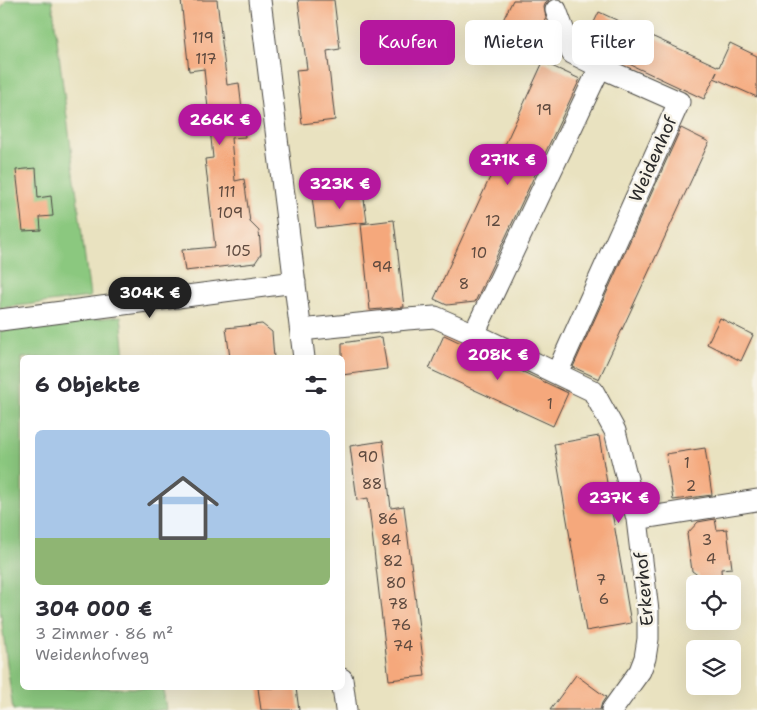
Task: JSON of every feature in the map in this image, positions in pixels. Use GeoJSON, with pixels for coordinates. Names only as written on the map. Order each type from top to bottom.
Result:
{"type":"FeatureCollection","features":[{"type":"Feature","properties":{"kind":"street"},"geometry":{"type":"LineString","coordinates":[[260,0],[304,355]]}},
{"type":"Feature","properties":{"kind":"street"},"geometry":{"type":"LineString","coordinates":[[474,334],[600,67],[572,53],[556,10]]}},
{"type":"Feature","properties":{"kind":"street","name":"Weidenhof"},"geometry":{"type":"LineString","coordinates":[[557,373],[679,102],[600,67]]}},
{"type":"Feature","properties":{"kind":"street"},"geometry":{"type":"LineString","coordinates":[[0,320],[295,282]]}},
{"type":"Feature","properties":{"kind":"street"},"geometry":{"type":"LineString","coordinates":[[301,330],[435,317],[557,373]]}},
{"type":"Feature","properties":{"kind":"street","name":"Erkerhof"},"geometry":{"type":"LineString","coordinates":[[557,373],[594,391],[616,431],[637,519],[648,611],[648,639],[645,658],[640,671],[612,710]]}},
{"type":"Feature","properties":{"kind":"street"},"geometry":{"type":"LineString","coordinates":[[637,519],[757,500]]}},
{"type":"Feature","properties":{"kind":"street"},"geometry":{"type":"LineString","coordinates":[[343,690],[346,710]]}},
{"type":"Feature","properties":{"kind":"green space"},"geometry":{"type":"Polygon","coordinates":[[[7,0],[52,0],[90,297],[0,308],[0,10],[7,0]]]}},
{"type":"Feature","properties":{"kind":"green space"},"geometry":{"type":"Polygon","coordinates":[[[121,316],[125,355],[20,355],[20,690],[163,690],[166,710],[13,710],[0,608],[0,331],[121,316]]]}},
{"type":"Feature","properties":{"kind":"building"},"geometry":{"type":"Polygon","coordinates":[[[181,0],[217,0],[227,85],[239,83],[245,137],[231,138],[235,181],[244,179],[250,222],[259,231],[261,254],[255,263],[185,271],[182,250],[215,247],[205,159],[213,158],[204,69],[189,71],[181,0]]]}},
{"type":"Feature","properties":{"kind":"building"},"geometry":{"type":"Polygon","coordinates":[[[298,0],[334,0],[340,49],[327,51],[335,120],[302,124],[296,70],[307,69],[298,0]]]}},
{"type":"Feature","properties":{"kind":"building"},"geometry":{"type":"Polygon","coordinates":[[[513,0],[549,0],[544,7],[545,20],[503,20],[513,0]]]}},
{"type":"Feature","properties":{"kind":"building"},"geometry":{"type":"Polygon","coordinates":[[[599,12],[616,20],[595,20],[599,12]]]}},
{"type":"Feature","properties":{"kind":"building"},"geometry":{"type":"Polygon","coordinates":[[[654,37],[719,67],[730,43],[757,56],[757,97],[714,78],[704,99],[631,65],[654,65],[654,37]]]}},
{"type":"Feature","properties":{"kind":"building"},"geometry":{"type":"Polygon","coordinates":[[[542,65],[550,65],[580,79],[475,302],[447,305],[434,299],[542,65]]]}},
{"type":"Feature","properties":{"kind":"building"},"geometry":{"type":"Polygon","coordinates":[[[681,128],[709,142],[599,379],[573,367],[681,128]]]}},
{"type":"Feature","properties":{"kind":"building"},"geometry":{"type":"Polygon","coordinates":[[[36,168],[38,198],[51,196],[53,216],[40,217],[41,230],[23,231],[16,170],[36,168]]]}},
{"type":"Feature","properties":{"kind":"building"},"geometry":{"type":"Polygon","coordinates":[[[363,191],[367,222],[316,228],[312,197],[363,191]]]}},
{"type":"Feature","properties":{"kind":"building"},"geometry":{"type":"Polygon","coordinates":[[[394,220],[404,307],[370,310],[361,224],[394,220]]]}},
{"type":"Feature","properties":{"kind":"building"},"geometry":{"type":"Polygon","coordinates":[[[720,318],[753,335],[741,361],[707,344],[720,318]]]}},
{"type":"Feature","properties":{"kind":"building"},"geometry":{"type":"Polygon","coordinates":[[[262,324],[272,332],[274,355],[230,355],[226,328],[262,324]]]}},
{"type":"Feature","properties":{"kind":"building"},"geometry":{"type":"Polygon","coordinates":[[[444,335],[568,393],[553,426],[429,369],[444,335]]]}},
{"type":"Feature","properties":{"kind":"building"},"geometry":{"type":"Polygon","coordinates":[[[382,337],[387,369],[345,375],[345,355],[342,355],[342,343],[382,337]]]}},
{"type":"Feature","properties":{"kind":"building"},"geometry":{"type":"Polygon","coordinates":[[[599,436],[631,623],[586,631],[554,444],[599,436]]]}},
{"type":"Feature","properties":{"kind":"building"},"geometry":{"type":"Polygon","coordinates":[[[383,441],[391,508],[404,506],[425,676],[389,680],[368,498],[357,500],[350,446],[383,441]]]}},
{"type":"Feature","properties":{"kind":"building"},"geometry":{"type":"Polygon","coordinates":[[[705,448],[712,495],[673,500],[666,454],[705,448]]]}},
{"type":"Feature","properties":{"kind":"building"},"geometry":{"type":"Polygon","coordinates":[[[715,519],[717,530],[727,529],[732,568],[721,569],[721,575],[698,575],[692,571],[687,534],[698,522],[715,519]]]}},
{"type":"Feature","properties":{"kind":"building"},"geometry":{"type":"Polygon","coordinates":[[[576,675],[606,697],[600,710],[550,710],[576,675]]]}},
{"type":"Feature","properties":{"kind":"building"},"geometry":{"type":"Polygon","coordinates":[[[258,690],[296,690],[299,710],[261,710],[258,690]]]}}]}
